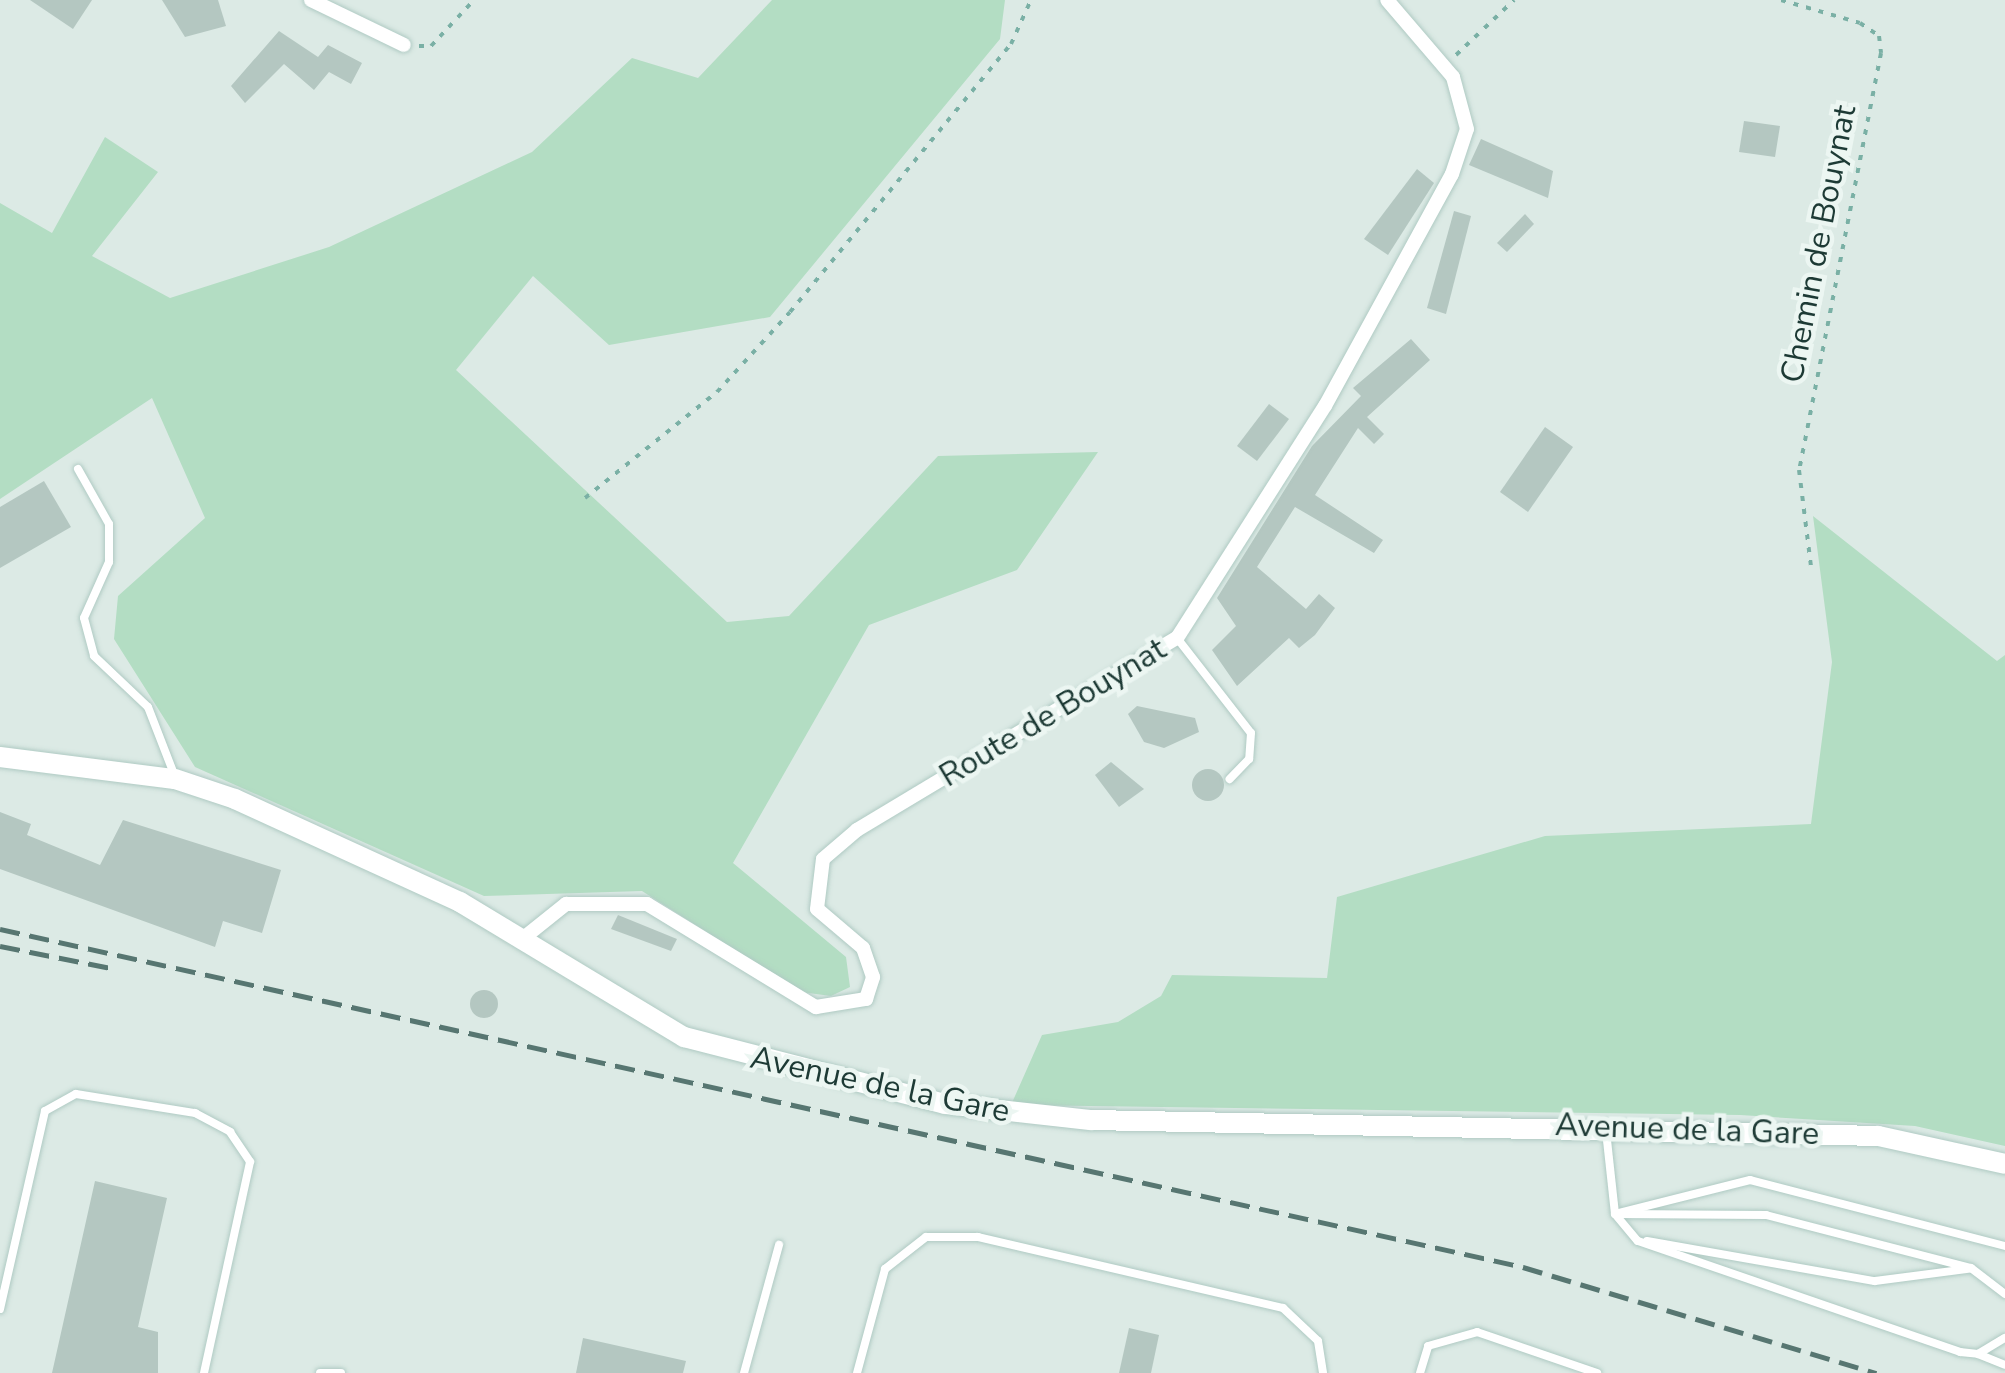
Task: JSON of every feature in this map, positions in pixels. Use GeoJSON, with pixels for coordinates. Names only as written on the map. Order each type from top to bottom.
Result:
{"type":"FeatureCollection","features":[{"type":"Feature","properties":{"kind":"street"},"geometry":{"type":"LineString","coordinates":[[311,0],[404,46]]}},
{"type":"Feature","properties":{"kind":"street","name":"Route de Bouynat"},"geometry":{"type":"LineString","coordinates":[[521,940],[566,904],[647,904],[816,1007],[856,1004],[873,976],[862,948],[818,909],[822,859],[857,830],[1177,638],[1324,406],[1452,174],[1467,129],[1443,65],[1387,0]]}},
{"type":"Feature","properties":{"kind":"street","name":"Avenue de la Gare"},"geometry":{"type":"LineString","coordinates":[[0,757],[175,778],[329,838],[521,940],[684,1037],[982,1110],[1091,1120],[1606,1127],[1878,1136],[2005,1164]]}},
{"type":"Feature","properties":{"kind":"lane"},"geometry":{"type":"LineString","coordinates":[[78,469],[109,524],[109,562],[84,618],[94,656],[148,707],[175,778]]}},
{"type":"Feature","properties":{"kind":"lane"},"geometry":{"type":"LineString","coordinates":[[1177,638],[1251,734],[1249,758],[1230,779]]}},
{"type":"Feature","properties":{"kind":"lane"},"geometry":{"type":"LineString","coordinates":[[0,1308],[46,1112],[76,1094],[195,1114],[230,1132],[250,1162],[204,1373]]}},
{"type":"Feature","properties":{"kind":"lane"},"geometry":{"type":"LineString","coordinates":[[1606,1127],[1616,1214],[1638,1241],[2005,1365]]}},
{"type":"Feature","properties":{"kind":"lane"},"geometry":{"type":"LineString","coordinates":[[1616,1214],[1750,1180],[2005,1246]]}},
{"type":"Feature","properties":{"kind":"lane"},"geometry":{"type":"LineString","coordinates":[[1616,1214],[1645,1222],[1766,1216],[1971,1268],[2005,1294]]}},
{"type":"Feature","properties":{"kind":"lane"},"geometry":{"type":"LineString","coordinates":[[858,1373],[885,1269],[926,1238],[978,1237],[1282,1308],[1318,1341],[1324,1373]]}},
{"type":"Feature","properties":{"kind":"lane"},"geometry":{"type":"LineString","coordinates":[[1638,1241],[1699,1244],[1875,1281],[1971,1268]]}},
{"type":"Feature","properties":{"kind":"lane"},"geometry":{"type":"LineString","coordinates":[[744,1373],[778,1245]]}},
{"type":"Feature","properties":{"kind":"lane"},"geometry":{"type":"LineString","coordinates":[[1420,1373],[1428,1346],[1478,1332],[1597,1373]]}},
{"type":"Feature","properties":{"kind":"lane"},"geometry":{"type":"LineString","coordinates":[[1978,1354],[2005,1338]]}},
{"type":"Feature","properties":{"kind":"lane"},"geometry":{"type":"LineString","coordinates":[[320,1373],[341,1373]]}},
{"type":"Feature","properties":{"kind":"path"},"geometry":{"type":"LineString","coordinates":[[404,46],[430,46],[474,0]]}},
{"type":"Feature","properties":{"kind":"path"},"geometry":{"type":"LineString","coordinates":[[586,498],[718,392],[778,325],[1011,44],[1031,0]]}},
{"type":"Feature","properties":{"kind":"path"},"geometry":{"type":"LineString","coordinates":[[1443,65],[1514,0]]}},
{"type":"Feature","properties":{"kind":"path","name":"Chemin de Bouynat"},"geometry":{"type":"LineString","coordinates":[[1781,0],[1860,23],[1879,36],[1881,53],[1799,470],[1811,566]]}},
{"type":"Feature","properties":{"kind":"green space"},"geometry":{"type":"Polygon","coordinates":[[[772,0],[1005,0],[1000,39],[770,317],[609,345],[533,276],[456,370],[727,622],[789,616],[938,456],[1098,452],[1017,570],[869,625],[733,863],[846,957],[850,987],[831,996],[801,992],[642,891],[484,896],[195,767],[114,639],[118,596],[205,518],[152,398],[0,499],[0,203],[52,233],[105,137],[158,172],[92,256],[170,298],[329,247],[532,152],[632,58],[698,78],[772,0]]]}},
{"type":"Feature","properties":{"kind":"green space"},"geometry":{"type":"Polygon","coordinates":[[[1813,516],[1997,661],[2005,655],[2005,1146],[1915,1126],[1740,1115],[1011,1105],[1042,1035],[1118,1022],[1161,996],[1172,975],[1327,978],[1337,897],[1545,836],[1811,824],[1832,662],[1813,516]]]}},
{"type":"Feature","properties":{"kind":"building"},"geometry":{"type":"Polygon","coordinates":[[[30,0],[92,0],[73,29],[30,0]]]}},
{"type":"Feature","properties":{"kind":"building"},"geometry":{"type":"Polygon","coordinates":[[[162,0],[218,0],[226,26],[185,37],[162,0]]]}},
{"type":"Feature","properties":{"kind":"building"},"geometry":{"type":"Polygon","coordinates":[[[279,31],[318,57],[328,45],[362,63],[351,84],[329,72],[314,90],[284,64],[245,103],[231,86],[279,31]]]}},
{"type":"Feature","properties":{"kind":"building"},"geometry":{"type":"Polygon","coordinates":[[[1744,121],[1780,126],[1775,157],[1739,152],[1744,121]]]}},
{"type":"Feature","properties":{"kind":"building"},"geometry":{"type":"Polygon","coordinates":[[[1481,139],[1553,171],[1548,198],[1469,165],[1481,139]]]}},
{"type":"Feature","properties":{"kind":"building"},"geometry":{"type":"Polygon","coordinates":[[[1417,169],[1434,183],[1388,255],[1364,239],[1417,169]]]}},
{"type":"Feature","properties":{"kind":"building"},"geometry":{"type":"Polygon","coordinates":[[[1454,211],[1471,216],[1446,314],[1427,308],[1454,211]]]}},
{"type":"Feature","properties":{"kind":"building"},"geometry":{"type":"Polygon","coordinates":[[[1525,214],[1534,224],[1507,252],[1497,243],[1525,214]]]}},
{"type":"Feature","properties":{"kind":"building"},"geometry":{"type":"Polygon","coordinates":[[[1411,339],[1430,360],[1367,417],[1384,434],[1374,444],[1358,428],[1315,495],[1383,540],[1374,553],[1295,507],[1257,567],[1306,609],[1319,594],[1335,608],[1315,635],[1299,648],[1289,638],[1237,686],[1212,650],[1236,626],[1217,598],[1312,446],[1361,396],[1353,388],[1411,339]]]}},
{"type":"Feature","properties":{"kind":"building"},"geometry":{"type":"Polygon","coordinates":[[[1269,404],[1289,419],[1257,461],[1237,446],[1269,404]]]}},
{"type":"Feature","properties":{"kind":"building"},"geometry":{"type":"Polygon","coordinates":[[[1545,427],[1573,447],[1528,512],[1500,492],[1545,427]]]}},
{"type":"Feature","properties":{"kind":"building"},"geometry":{"type":"Polygon","coordinates":[[[44,481],[71,527],[0,568],[0,507],[44,481]]]}},
{"type":"Feature","properties":{"kind":"building"},"geometry":{"type":"Polygon","coordinates":[[[1137,706],[1195,718],[1199,732],[1164,748],[1144,742],[1128,714],[1137,706]]]}},
{"type":"Feature","properties":{"kind":"building"},"geometry":{"type":"Polygon","coordinates":[[[1111,762],[1144,789],[1119,807],[1095,775],[1111,762]]]}},
{"type":"Feature","properties":{"kind":"building"},"geometry":{"type":"Polygon","coordinates":[[[1208,769],[1219,774],[1224,785],[1219,796],[1208,801],[1197,796],[1192,785],[1197,774],[1208,769]]]}},
{"type":"Feature","properties":{"kind":"building"},"geometry":{"type":"Polygon","coordinates":[[[0,812],[31,824],[27,835],[100,865],[123,820],[281,870],[262,933],[223,921],[215,947],[0,869],[0,812]]]}},
{"type":"Feature","properties":{"kind":"building"},"geometry":{"type":"Polygon","coordinates":[[[618,915],[677,939],[671,951],[611,929],[618,915]]]}},
{"type":"Feature","properties":{"kind":"building"},"geometry":{"type":"Polygon","coordinates":[[[484,990],[494,994],[498,1004],[494,1014],[484,1018],[474,1014],[470,1004],[474,994],[484,990]]]}},
{"type":"Feature","properties":{"kind":"building"},"geometry":{"type":"Polygon","coordinates":[[[95,1181],[167,1198],[138,1327],[158,1332],[158,1373],[52,1373],[95,1181]]]}},
{"type":"Feature","properties":{"kind":"building"},"geometry":{"type":"Polygon","coordinates":[[[1129,1328],[1159,1335],[1151,1373],[1119,1373],[1129,1328]]]}},
{"type":"Feature","properties":{"kind":"building"},"geometry":{"type":"Polygon","coordinates":[[[583,1338],[686,1361],[683,1373],[576,1373],[583,1338]]]}},
{"type":"Feature","properties":{"kind":"railway"},"geometry":{"type":"LineString","coordinates":[[0,929],[1523,1267],[1876,1373]]}},
{"type":"Feature","properties":{"kind":"railway"},"geometry":{"type":"LineString","coordinates":[[0,946],[111,968]]}}]}
